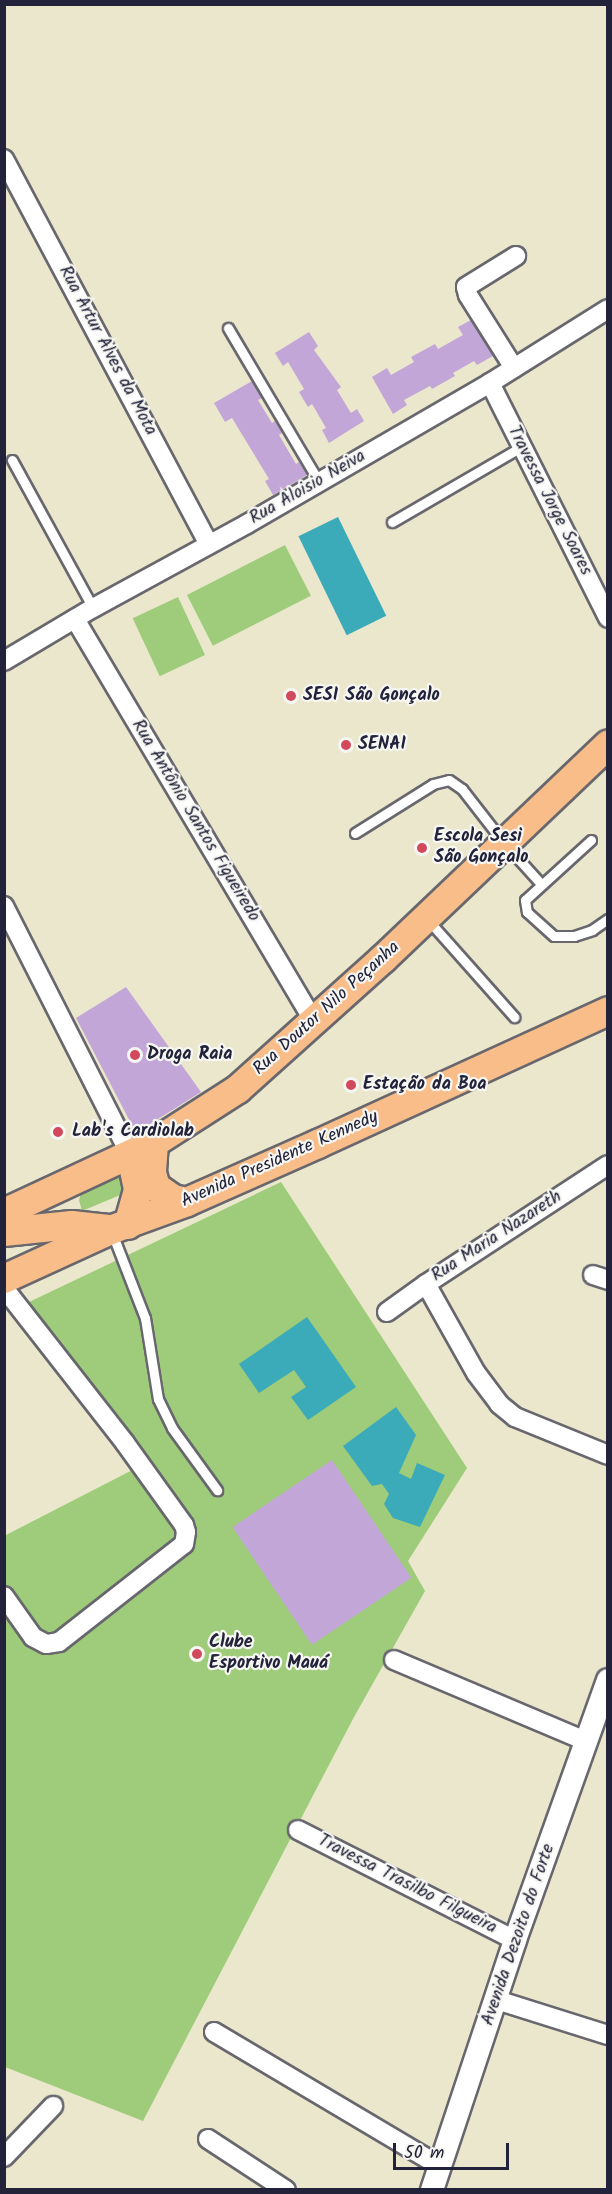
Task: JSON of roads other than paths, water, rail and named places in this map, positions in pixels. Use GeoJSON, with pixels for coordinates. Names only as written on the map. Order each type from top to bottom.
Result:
{"type":"FeatureCollection","features":[{"type":"Feature","properties":{"kind":"main road","name":"Rua Doutor Nilo Peçanha"},"geometry":{"type":"LineString","coordinates":[[4,1213],[142,1148],[238,1089],[426,918],[608,745]]}},
{"type":"Feature","properties":{"kind":"main road","name":"Avenida Presidente Kennedy"},"geometry":{"type":"LineString","coordinates":[[4,1279],[111,1228],[187,1202],[608,1011]]}},
{"type":"Feature","properties":{"kind":"main road"},"geometry":{"type":"LineString","coordinates":[[142,1148],[156,1186],[173,1199],[187,1202]]}},
{"type":"Feature","properties":{"kind":"main road"},"geometry":{"type":"LineString","coordinates":[[76,1178],[73,1206],[81,1221],[111,1228],[138,1189],[135,1166],[142,1148]]}},
{"type":"Feature","properties":{"kind":"main road","name":"Avenida Presidente Kennedy"},"geometry":{"type":"LineString","coordinates":[[4,1232],[72,1225],[111,1228]]}},
{"type":"Feature","properties":{"kind":"street","name":"Rua Artur Alves da Mota"},"geometry":{"type":"LineString","coordinates":[[4,159],[209,544]]}},
{"type":"Feature","properties":{"kind":"street"},"geometry":{"type":"LineString","coordinates":[[514,368],[468,295],[466,286],[516,256]]}},
{"type":"Feature","properties":{"kind":"street","name":"Rua Aloisio Neiva"},"geometry":{"type":"LineString","coordinates":[[4,661],[93,608],[319,482],[490,383],[608,309]]}},
{"type":"Feature","properties":{"kind":"street","name":"Travessa Jorge Soares"},"geometry":{"type":"LineString","coordinates":[[490,383],[608,618]]}},
{"type":"Feature","properties":{"kind":"street","name":"Rua Antônio Santos Figueiredo"},"geometry":{"type":"LineString","coordinates":[[75,619],[314,1022]]}},
{"type":"Feature","properties":{"kind":"street"},"geometry":{"type":"LineString","coordinates":[[4,906],[142,1148]]}},
{"type":"Feature","properties":{"kind":"street","name":"Rua Maria Nazareth"},"geometry":{"type":"LineString","coordinates":[[387,1312],[608,1165]]}},
{"type":"Feature","properties":{"kind":"street"},"geometry":{"type":"LineString","coordinates":[[426,1284],[476,1373],[499,1404],[523,1420],[608,1455]]}},
{"type":"Feature","properties":{"kind":"street"},"geometry":{"type":"LineString","coordinates":[[4,1288],[125,1443],[184,1525],[184,1544],[59,1642],[46,1644],[33,1637],[4,1596]]}},
{"type":"Feature","properties":{"kind":"street"},"geometry":{"type":"LineString","coordinates":[[394,1660],[586,1741]]}},
{"type":"Feature","properties":{"kind":"street","name":"Avenida Dezoito do Forte"},"geometry":{"type":"LineString","coordinates":[[432,2190],[586,1741],[604,1704],[608,1680]]}},
{"type":"Feature","properties":{"kind":"street","name":"Travessa Trasilbo Filgueira"},"geometry":{"type":"LineString","coordinates":[[298,1830],[516,1940]]}},
{"type":"Feature","properties":{"kind":"street"},"geometry":{"type":"LineString","coordinates":[[497,2000],[608,2035]]}},
{"type":"Feature","properties":{"kind":"street"},"geometry":{"type":"LineString","coordinates":[[214,2032],[440,2166]]}},
{"type":"Feature","properties":{"kind":"street"},"geometry":{"type":"LineString","coordinates":[[4,2157],[53,2106]]}},
{"type":"Feature","properties":{"kind":"street"},"geometry":{"type":"LineString","coordinates":[[208,2139],[286,2190]]}},
{"type":"Feature","properties":{"kind":"lane"},"geometry":{"type":"LineString","coordinates":[[228,328],[319,482]]}},
{"type":"Feature","properties":{"kind":"lane"},"geometry":{"type":"LineString","coordinates":[[392,522],[521,447]]}},
{"type":"Feature","properties":{"kind":"lane"},"geometry":{"type":"LineString","coordinates":[[12,460],[93,608]]}},
{"type":"Feature","properties":{"kind":"lane"},"geometry":{"type":"LineString","coordinates":[[354,833],[433,784],[449,780],[462,789],[504,843],[541,884]]}},
{"type":"Feature","properties":{"kind":"lane"},"geometry":{"type":"LineString","coordinates":[[591,840],[525,900],[527,912],[554,936],[574,936],[592,930],[608,919]]}},
{"type":"Feature","properties":{"kind":"lane"},"geometry":{"type":"LineString","coordinates":[[426,918],[514,1017]]}},
{"type":"Feature","properties":{"kind":"lane"},"geometry":{"type":"LineString","coordinates":[[111,1228],[145,1318],[158,1399],[172,1428],[217,1490]]}},
{"type":"Feature","properties":{"kind":"water"},"geometry":{"type":"Polygon","coordinates":[[[338,517],[386,616],[347,635],[298,536],[338,517]]]}},
{"type":"Feature","properties":{"kind":"water"},"geometry":{"type":"Polygon","coordinates":[[[307,1317],[356,1387],[308,1420],[291,1397],[306,1387],[294,1370],[259,1393],[239,1364],[307,1317]]]}},
{"type":"Feature","properties":{"kind":"water"},"geometry":{"type":"Polygon","coordinates":[[[396,1407],[416,1435],[399,1473],[411,1479],[417,1463],[445,1475],[420,1527],[393,1518],[384,1504],[389,1494],[382,1484],[372,1486],[343,1446],[396,1407]]]}},
{"type":"Feature","properties":{"kind":"place","name":"SESI São Gonçalo"},"geometry":{"type":"Point","coordinates":[291,696]}},
{"type":"Feature","properties":{"kind":"place","name":"SENAI"},"geometry":{"type":"Point","coordinates":[346,745]}},
{"type":"Feature","properties":{"kind":"place","name":"Escola Sesi São Gonçalo"},"geometry":{"type":"Point","coordinates":[422,848]}},
{"type":"Feature","properties":{"kind":"place","name":"Droga Raia"},"geometry":{"type":"Point","coordinates":[135,1055]}},
{"type":"Feature","properties":{"kind":"place","name":"Estação da Boa"},"geometry":{"type":"Point","coordinates":[351,1085]}},
{"type":"Feature","properties":{"kind":"place","name":"Lab's Cardiolab"},"geometry":{"type":"Point","coordinates":[58,1132]}},
{"type":"Feature","properties":{"kind":"place","name":"Clube Esportivo Mauá"},"geometry":{"type":"Point","coordinates":[197,1654]}}]}
